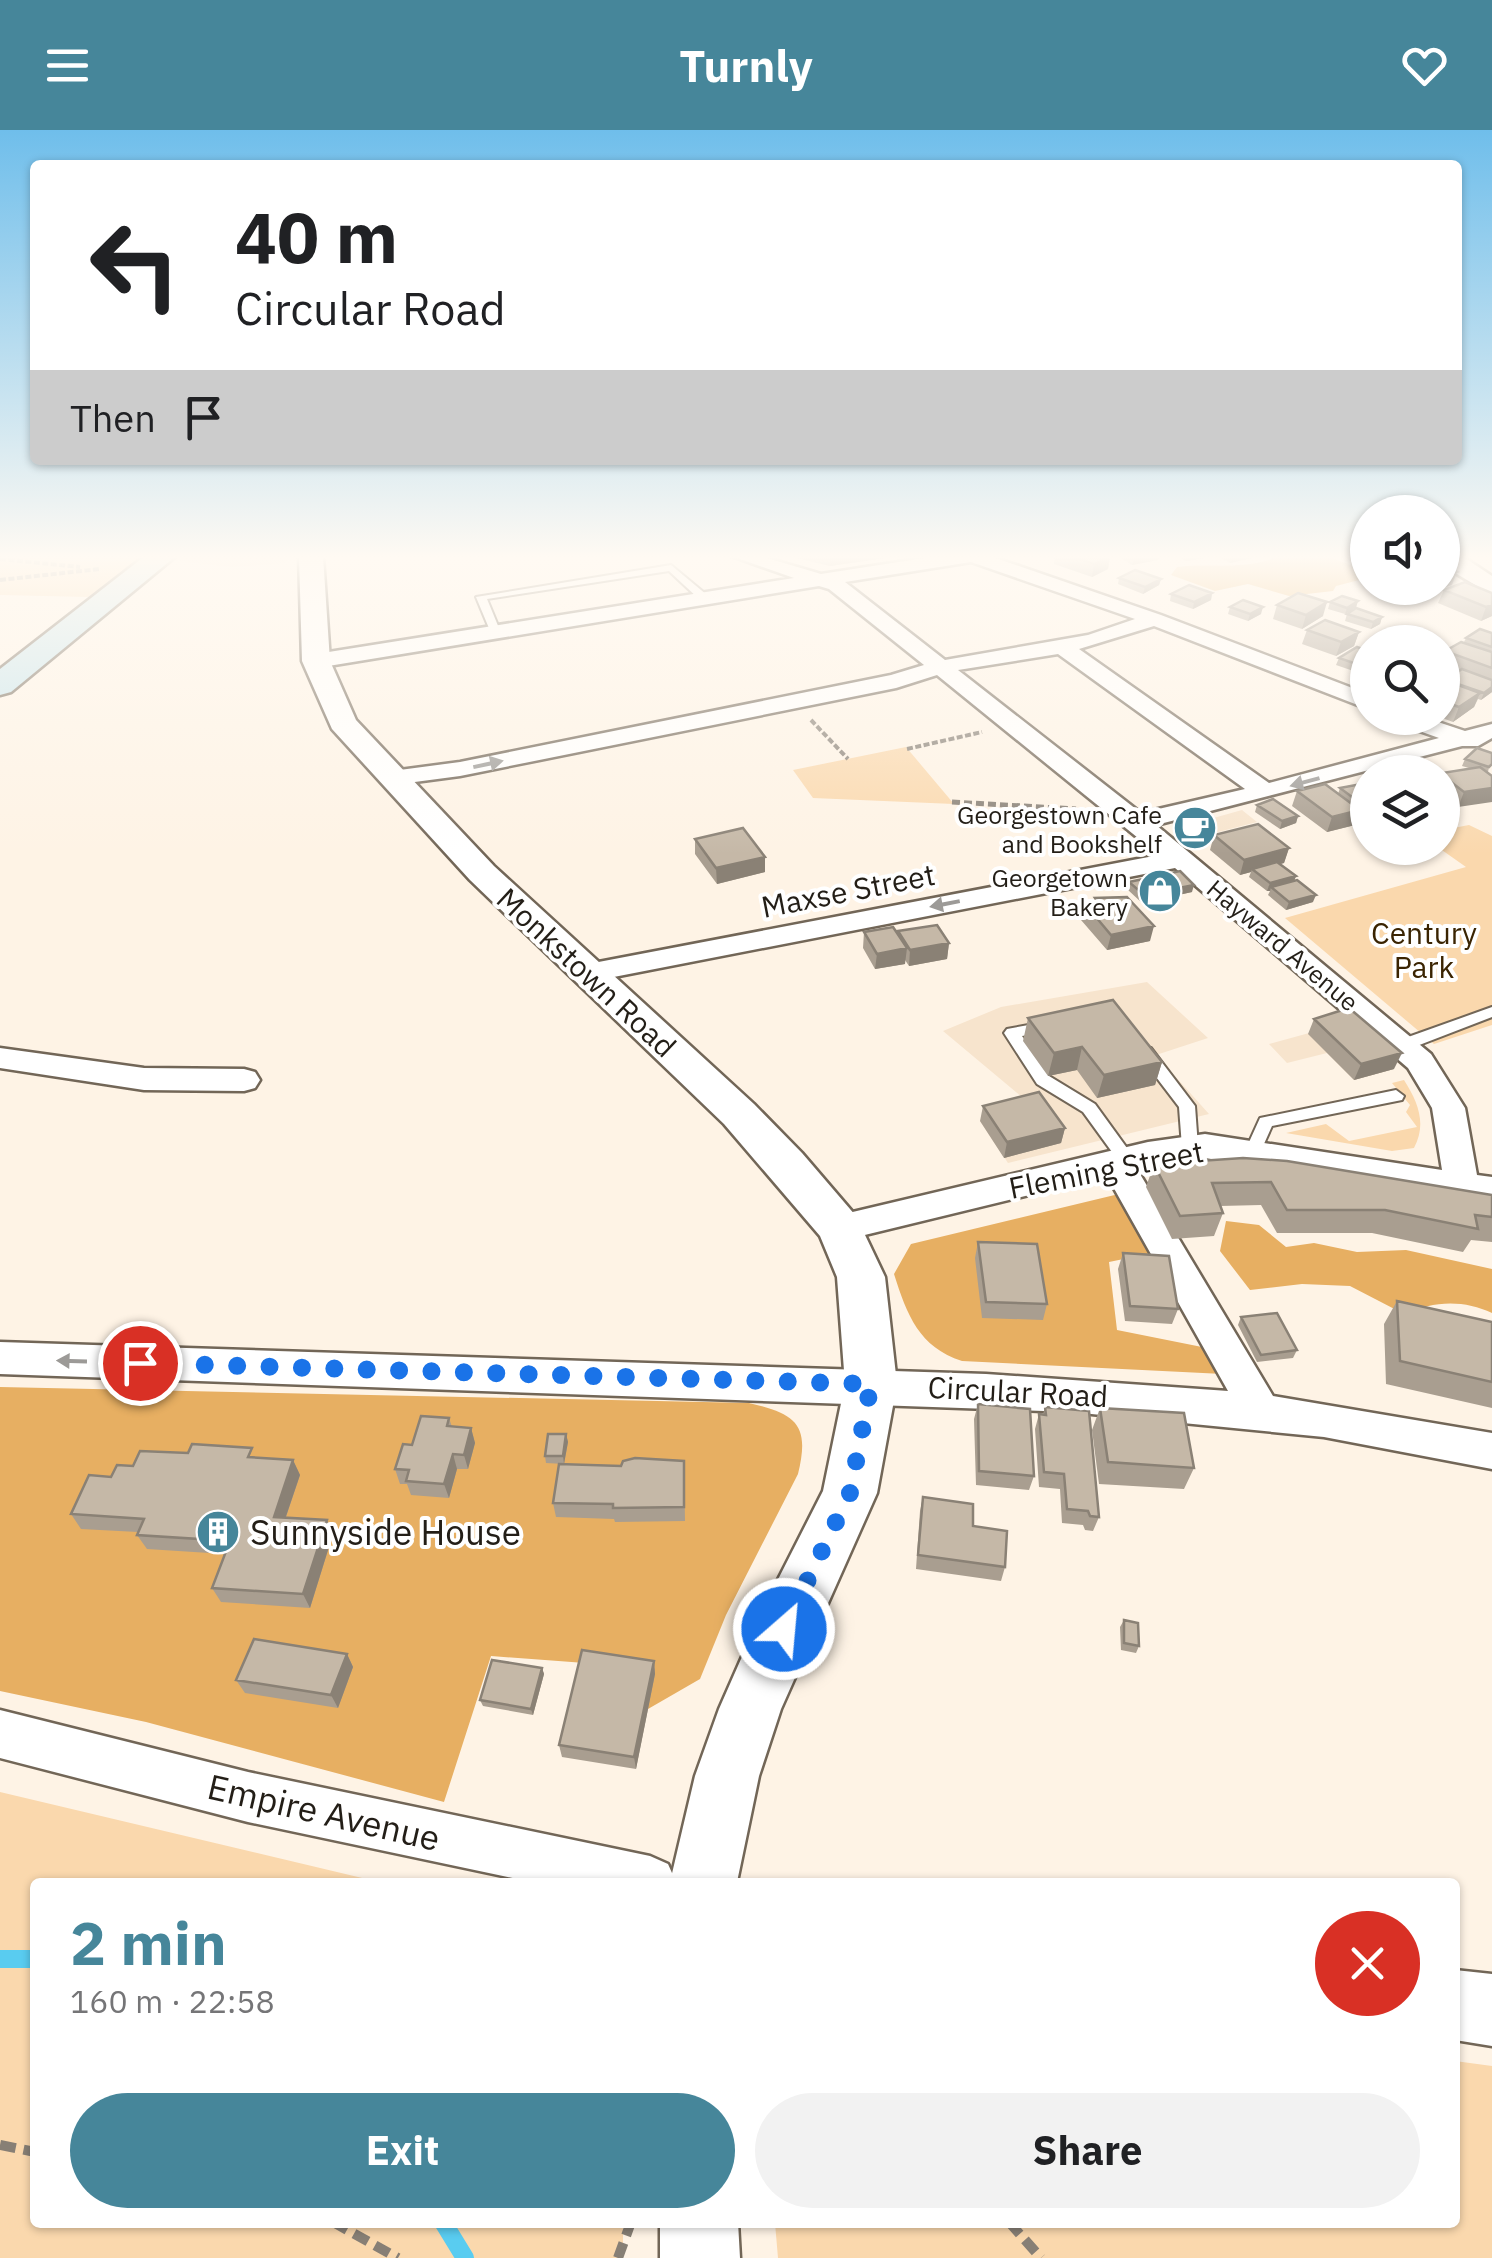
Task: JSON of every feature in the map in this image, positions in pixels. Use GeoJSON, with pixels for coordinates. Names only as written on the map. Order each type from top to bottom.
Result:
{"type":"FeatureCollection","features":[{"type":"Feature","properties":{"kind":"main road"},"geometry":{"type":"LineString","coordinates":[[0,686],[38,655]]}},
{"type":"Feature","properties":{"kind":"street","name":"Monkstown Road"},"geometry":{"type":"LineString","coordinates":[[316,655],[343,723],[482,873],[739,1114],[840,1228],[862,1277],[871,1384],[850,1493],[750,1709],[726,1776],[705,1878]]}},
{"type":"Feature","properties":{"kind":"street"},"geometry":{"type":"LineString","coordinates":[[316,662],[358,655]]}},
{"type":"Feature","properties":{"kind":"street","name":"Hayward Avenue"},"geometry":{"type":"LineString","coordinates":[[925,655],[1136,822],[1426,1066],[1448,1098],[1476,1187]]}},
{"type":"Feature","properties":{"kind":"street"},"geometry":{"type":"LineString","coordinates":[[392,778],[499,762],[1017,655]]}},
{"type":"Feature","properties":{"kind":"street"},"geometry":{"type":"LineString","coordinates":[[1074,655],[1265,792]]}},
{"type":"Feature","properties":{"kind":"street"},"geometry":{"type":"LineString","coordinates":[[1246,655],[1350,695]]}},
{"type":"Feature","properties":{"kind":"street"},"geometry":{"type":"LineString","coordinates":[[1136,822],[1480,744],[1492,731]]}},
{"type":"Feature","properties":{"kind":"street"},"geometry":{"type":"LineString","coordinates":[[1454,735],[1480,744]]}},
{"type":"Feature","properties":{"kind":"street","name":"Maxse Street"},"geometry":{"type":"LineString","coordinates":[[588,973],[1178,858]]}},
{"type":"Feature","properties":{"kind":"street"},"geometry":{"type":"LineString","coordinates":[[0,1058],[144,1079],[244,1080]]}},
{"type":"Feature","properties":{"kind":"street","name":"Fleming Street"},"geometry":{"type":"LineString","coordinates":[[840,1228],[1190,1147],[1253,1151],[1476,1187]]}},
{"type":"Feature","properties":{"kind":"street"},"geometry":{"type":"LineString","coordinates":[[1121,1161],[1259,1408]]}},
{"type":"Feature","properties":{"kind":"street","name":"Circular Road"},"geometry":{"type":"LineString","coordinates":[[0,1358],[871,1384],[1259,1408],[1380,1427],[1492,1451]]}},
{"type":"Feature","properties":{"kind":"street","name":"Empire Avenue"},"geometry":{"type":"LineString","coordinates":[[0,1734],[248,1797],[631,1878]]}},
{"type":"Feature","properties":{"kind":"street"},"geometry":{"type":"LineString","coordinates":[[1460,2006],[1492,2010]]}},
{"type":"Feature","properties":{"kind":"street"},"geometry":{"type":"LineString","coordinates":[[699,2228],[700,2258]]}},
{"type":"Feature","properties":{"kind":"lane"},"geometry":{"type":"LineString","coordinates":[[1403,1046],[1492,1012]]}},
{"type":"Feature","properties":{"kind":"lane"},"geometry":{"type":"LineString","coordinates":[[1064,1023],[1012,1034],[1043,1080],[1088,1108],[1121,1161]]}},
{"type":"Feature","properties":{"kind":"lane"},"geometry":{"type":"LineString","coordinates":[[1139,1044],[1187,1106],[1190,1147]]}},
{"type":"Feature","properties":{"kind":"lane"},"geometry":{"type":"LineString","coordinates":[[1253,1151],[1266,1122],[1396,1096]]}},
{"type":"Feature","properties":{"kind":"path"},"geometry":{"type":"LineString","coordinates":[[799,708],[848,759]]}},
{"type":"Feature","properties":{"kind":"path"},"geometry":{"type":"LineString","coordinates":[[908,749],[998,728]]}},
{"type":"Feature","properties":{"kind":"path"},"geometry":{"type":"LineString","coordinates":[[952,802],[1083,810]]}},
{"type":"Feature","properties":{"kind":"path"},"geometry":{"type":"LineString","coordinates":[[0,2146],[30,2151]]}},
{"type":"Feature","properties":{"kind":"path"},"geometry":{"type":"LineString","coordinates":[[344,2228],[398,2258]]}},
{"type":"Feature","properties":{"kind":"path"},"geometry":{"type":"LineString","coordinates":[[618,2258],[630,2228]]}},
{"type":"Feature","properties":{"kind":"path"},"geometry":{"type":"LineString","coordinates":[[1014,2228],[1040,2258]]}},
{"type":"Feature","properties":{"kind":"shaded area"},"geometry":{"type":"Polygon","coordinates":[[[1242,810],[1257,822],[1191,839],[1178,828],[1242,810]]]}},
{"type":"Feature","properties":{"kind":"shaded area"},"geometry":{"type":"Polygon","coordinates":[[[1147,982],[1208,1038],[1156,1055],[1209,1114],[1008,1163],[980,1121],[1034,1107],[943,1031],[1001,1007],[1147,982]]]}},
{"type":"Feature","properties":{"kind":"shaded area"},"geometry":{"type":"Polygon","coordinates":[[[1342,1024],[1394,1069],[1354,1080],[1327,1053],[1287,1063],[1269,1044],[1342,1024]]]}},
{"type":"Feature","properties":{"kind":"shaded area"},"geometry":{"type":"Polygon","coordinates":[[[1123,1193],[1153,1253],[1109,1262],[1117,1330],[1207,1348],[1223,1374],[962,1361],[935,1347],[917,1328],[894,1274],[911,1244],[1123,1193]]]}},
{"type":"Feature","properties":{"kind":"shaded area"},"geometry":{"type":"Polygon","coordinates":[[[1226,1221],[1259,1225],[1286,1247],[1314,1243],[1357,1252],[1406,1250],[1492,1269],[1492,1313],[1449,1304],[1406,1315],[1350,1286],[1302,1284],[1250,1290],[1220,1251],[1226,1221]]]}},
{"type":"Feature","properties":{"kind":"shaded area"},"geometry":{"type":"Polygon","coordinates":[[[0,1387],[749,1403],[779,1412],[796,1424],[801,1457],[798,1474],[726,1615],[700,1679],[648,1709],[585,1663],[491,1656],[444,1802],[146,1722],[0,1691],[0,1387]]]}},
{"type":"Feature","properties":{"kind":"green space"},"geometry":{"type":"Polygon","coordinates":[[[906,747],[954,804],[813,798],[793,770],[906,747]]]}},
{"type":"Feature","properties":{"kind":"green space","name":"Century Park"},"geometry":{"type":"Polygon","coordinates":[[[1469,825],[1492,836],[1492,1025],[1434,1044],[1285,918],[1466,867],[1460,863],[1460,827],[1469,825]]]}},
{"type":"Feature","properties":{"kind":"green space"},"geometry":{"type":"Polygon","coordinates":[[[1404,1080],[1419,1113],[1420,1130],[1414,1148],[1392,1151],[1286,1133],[1326,1124],[1349,1141],[1417,1127],[1406,1112],[1410,1105],[1392,1083],[1404,1080]]]}},
{"type":"Feature","properties":{"kind":"green space"},"geometry":{"type":"Polygon","coordinates":[[[0,1792],[362,1878],[30,1878],[30,2228],[623,2228],[623,2258],[0,2258],[0,1792]]]}},
{"type":"Feature","properties":{"kind":"green space"},"geometry":{"type":"Polygon","coordinates":[[[1460,2062],[1492,2066],[1492,2258],[778,2258],[775,2228],[1460,2228],[1460,2062]]]}},
{"type":"Feature","properties":{"kind":"building"},"geometry":{"type":"Polygon","coordinates":[[[1460,655],[1492,655],[1492,668],[1460,656],[1460,655]]]}},
{"type":"Feature","properties":{"kind":"building"},"geometry":{"type":"Polygon","coordinates":[[[1460,670],[1492,680],[1492,687],[1484,693],[1460,685],[1460,670]]]}},
{"type":"Feature","properties":{"kind":"building"},"geometry":{"type":"Polygon","coordinates":[[[1460,686],[1480,693],[1460,706],[1460,686]]]}},
{"type":"Feature","properties":{"kind":"building"},"geometry":{"type":"Polygon","coordinates":[[[1477,748],[1492,753],[1489,767],[1465,759],[1477,748]]]}},
{"type":"Feature","properties":{"kind":"building"},"geometry":{"type":"Polygon","coordinates":[[[1480,767],[1492,776],[1492,788],[1464,792],[1460,789],[1460,770],[1480,767]]]}},
{"type":"Feature","properties":{"kind":"building"},"geometry":{"type":"Polygon","coordinates":[[[1325,784],[1350,803],[1350,812],[1332,817],[1297,791],[1325,784]]]}},
{"type":"Feature","properties":{"kind":"building"},"geometry":{"type":"Polygon","coordinates":[[[1273,799],[1298,816],[1282,821],[1257,805],[1273,799]]]}},
{"type":"Feature","properties":{"kind":"building"},"geometry":{"type":"Polygon","coordinates":[[[1258,824],[1289,848],[1244,860],[1214,835],[1258,824]]]}},
{"type":"Feature","properties":{"kind":"building"},"geometry":{"type":"Polygon","coordinates":[[[743,828],[765,857],[716,868],[695,839],[743,828]]]}},
{"type":"Feature","properties":{"kind":"building"},"geometry":{"type":"Polygon","coordinates":[[[1277,862],[1296,876],[1270,883],[1252,869],[1277,862]]]}},
{"type":"Feature","properties":{"kind":"building"},"geometry":{"type":"Polygon","coordinates":[[[1180,871],[1194,885],[1144,895],[1129,882],[1180,871]]]}},
{"type":"Feature","properties":{"kind":"building"},"geometry":{"type":"Polygon","coordinates":[[[1297,880],[1316,895],[1289,902],[1271,887],[1297,880]]]}},
{"type":"Feature","properties":{"kind":"building"},"geometry":{"type":"Polygon","coordinates":[[[1127,897],[1154,926],[1111,935],[1085,904],[1098,902],[1095,898],[1127,897]]]}},
{"type":"Feature","properties":{"kind":"building"},"geometry":{"type":"Polygon","coordinates":[[[937,925],[949,943],[910,950],[898,931],[937,925]]]}},
{"type":"Feature","properties":{"kind":"building"},"geometry":{"type":"Polygon","coordinates":[[[893,927],[907,948],[877,954],[864,932],[893,927]]]}},
{"type":"Feature","properties":{"kind":"building"},"geometry":{"type":"Polygon","coordinates":[[[1113,1000],[1162,1062],[1104,1075],[1082,1047],[1054,1053],[1028,1018],[1113,1000]]]}},
{"type":"Feature","properties":{"kind":"building"},"geometry":{"type":"Polygon","coordinates":[[[1349,1008],[1402,1053],[1361,1064],[1314,1019],[1349,1008]]]}},
{"type":"Feature","properties":{"kind":"building"},"geometry":{"type":"Polygon","coordinates":[[[1039,1092],[1065,1128],[1007,1142],[983,1106],[1039,1092]]]}},
{"type":"Feature","properties":{"kind":"building"},"geometry":{"type":"Polygon","coordinates":[[[1243,1158],[1287,1161],[1492,1195],[1492,1217],[1475,1215],[1478,1229],[1385,1210],[1287,1210],[1271,1182],[1212,1183],[1223,1213],[1180,1216],[1154,1164],[1243,1158]]]}},
{"type":"Feature","properties":{"kind":"building"},"geometry":{"type":"Polygon","coordinates":[[[978,1242],[1037,1244],[1047,1304],[986,1302],[978,1242]]]}},
{"type":"Feature","properties":{"kind":"building"},"geometry":{"type":"Polygon","coordinates":[[[1123,1253],[1169,1256],[1178,1309],[1130,1306],[1123,1253]]]}},
{"type":"Feature","properties":{"kind":"building"},"geometry":{"type":"Polygon","coordinates":[[[1397,1301],[1492,1322],[1492,1382],[1400,1361],[1397,1301]]]}},
{"type":"Feature","properties":{"kind":"building"},"geometry":{"type":"Polygon","coordinates":[[[1277,1313],[1297,1350],[1261,1355],[1241,1317],[1277,1313]]]}},
{"type":"Feature","properties":{"kind":"building"},"geometry":{"type":"Polygon","coordinates":[[[978,1404],[1030,1409],[1034,1476],[979,1471],[978,1404]]]}},
{"type":"Feature","properties":{"kind":"building"},"geometry":{"type":"Polygon","coordinates":[[[1045,1407],[1089,1411],[1099,1517],[1090,1516],[1088,1511],[1067,1509],[1064,1474],[1044,1472],[1039,1414],[1046,1415],[1045,1407]]]}},
{"type":"Feature","properties":{"kind":"building"},"geometry":{"type":"Polygon","coordinates":[[[1100,1408],[1184,1413],[1194,1468],[1108,1462],[1100,1408]]]}},
{"type":"Feature","properties":{"kind":"building"},"geometry":{"type":"Polygon","coordinates":[[[421,1416],[449,1418],[447,1426],[471,1428],[464,1455],[453,1454],[444,1484],[406,1481],[409,1470],[395,1469],[403,1444],[412,1445],[421,1416]]]}},
{"type":"Feature","properties":{"kind":"building"},"geometry":{"type":"Polygon","coordinates":[[[548,1434],[566,1434],[563,1456],[545,1456],[548,1434]]]}},
{"type":"Feature","properties":{"kind":"building","name":"Sunnyside House"},"geometry":{"type":"Polygon","coordinates":[[[192,1444],[252,1448],[248,1457],[293,1460],[274,1517],[327,1520],[303,1594],[212,1588],[230,1541],[137,1535],[144,1519],[71,1514],[89,1475],[111,1477],[117,1465],[133,1466],[140,1451],[188,1453],[192,1444]]]}},
{"type":"Feature","properties":{"kind":"building"},"geometry":{"type":"Polygon","coordinates":[[[623,1461],[684,1461],[684,1507],[613,1508],[613,1504],[553,1503],[559,1464],[621,1466],[623,1461]]]}},
{"type":"Feature","properties":{"kind":"building"},"geometry":{"type":"Polygon","coordinates":[[[923,1497],[973,1504],[973,1526],[1007,1531],[1005,1567],[918,1555],[923,1497]]]}},
{"type":"Feature","properties":{"kind":"building"},"geometry":{"type":"Polygon","coordinates":[[[1124,1620],[1138,1623],[1139,1646],[1124,1643],[1124,1620]]]}},
{"type":"Feature","properties":{"kind":"building"},"geometry":{"type":"Polygon","coordinates":[[[254,1639],[347,1654],[331,1695],[236,1680],[254,1639]]]}},
{"type":"Feature","properties":{"kind":"building"},"geometry":{"type":"Polygon","coordinates":[[[582,1650],[654,1661],[634,1757],[559,1745],[582,1650]]]}},
{"type":"Feature","properties":{"kind":"building"},"geometry":{"type":"Polygon","coordinates":[[[492,1660],[542,1668],[531,1709],[480,1700],[492,1660]]]}},
{"type":"Feature","properties":{"kind":"waterway"},"geometry":{"type":"LineString","coordinates":[[0,1959],[30,1959]]}},
{"type":"Feature","properties":{"kind":"waterway"},"geometry":{"type":"LineString","coordinates":[[447,2228],[465,2258]]}},
{"type":"Feature","properties":{"kind":"place","name":"Georgestown Cafe and Bookshelf"},"geometry":{"type":"Point","coordinates":[1195,828]}},
{"type":"Feature","properties":{"kind":"place","name":"Georgetown Bakery"},"geometry":{"type":"Point","coordinates":[1160,891]}},
{"type":"Feature","properties":{"kind":"place","name":"Sunnyside House"},"geometry":{"type":"Point","coordinates":[218,1532]}},
{"type":"Feature","properties":{"kind":"route"},"geometry":{"type":"LineString","coordinates":[[140,1363],[871,1384],[850,1493],[784,1629]]}}]}
